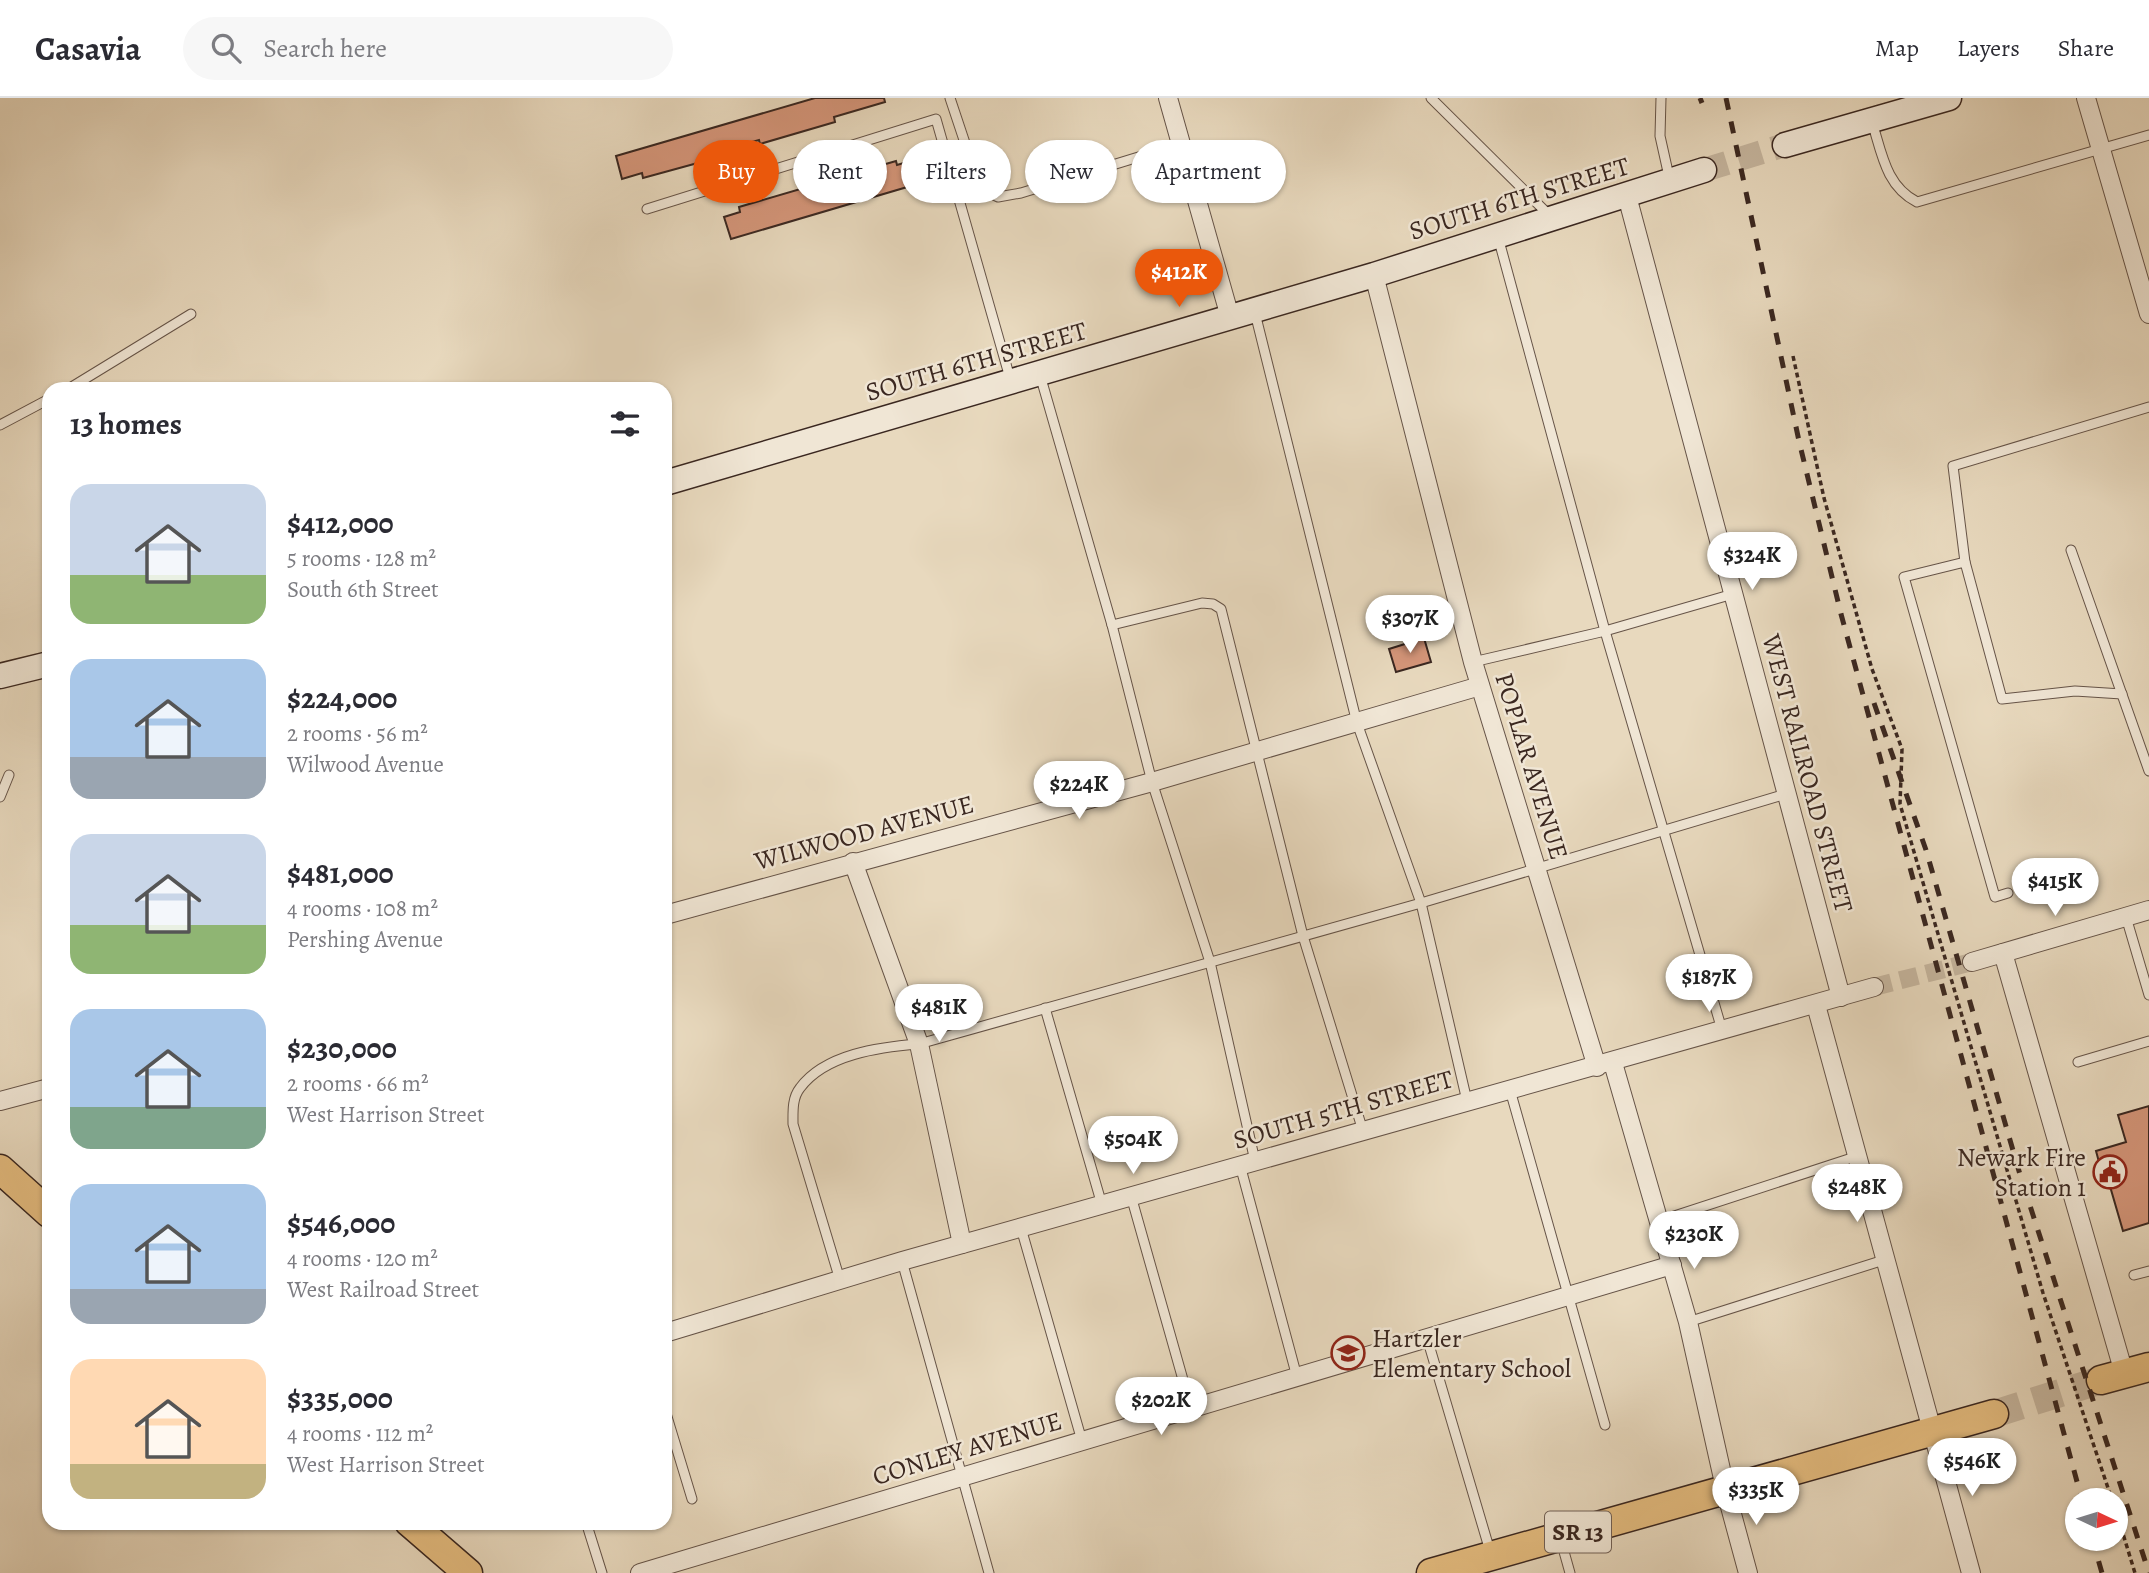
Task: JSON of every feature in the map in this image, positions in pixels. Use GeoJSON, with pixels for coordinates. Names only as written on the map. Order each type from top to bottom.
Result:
{"type":"FeatureCollection","features":[{"type":"Feature","properties":{"kind":"main road"},"geometry":{"type":"LineString","coordinates":[[0,1169],[42,1207]]}},
{"type":"Feature","properties":{"kind":"main road","name":"SR 13"},"geometry":{"type":"LineString","coordinates":[[1431,1573],[1935,1433],[1994,1414]]}},
{"type":"Feature","properties":{"kind":"main road"},"geometry":{"type":"LineString","coordinates":[[418,1530],[468,1573]]}},
{"type":"Feature","properties":{"kind":"street"},"geometry":{"type":"LineString","coordinates":[[1168,98],[1180,140]]}},
{"type":"Feature","properties":{"kind":"street"},"geometry":{"type":"LineString","coordinates":[[1785,145],[1949,98]]}},
{"type":"Feature","properties":{"kind":"street"},"geometry":{"type":"LineString","coordinates":[[2086,98],[2100,149],[2144,277],[2149,314]]}},
{"type":"Feature","properties":{"kind":"street","name":"SOUTH 6TH STREET"},"geometry":{"type":"LineString","coordinates":[[672,481],[1374,275],[1704,170]]}},
{"type":"Feature","properties":{"kind":"street","name":"WEST RAILROAD STREET"},"geometry":{"type":"LineString","coordinates":[[1627,196],[1841,997]]}},
{"type":"Feature","properties":{"kind":"street"},"geometry":{"type":"LineString","coordinates":[[1198,203],[1230,317]]}},
{"type":"Feature","properties":{"kind":"street","name":"POPLAR AVENUE"},"geometry":{"type":"LineString","coordinates":[[1374,275],[1480,686],[1536,870],[1672,1265],[1748,1573]]}},
{"type":"Feature","properties":{"kind":"street"},"geometry":{"type":"LineString","coordinates":[[0,676],[42,666]]}},
{"type":"Feature","properties":{"kind":"street","name":"WILWOOD AVENUE"},"geometry":{"type":"LineString","coordinates":[[672,913],[1152,782],[1480,686]]}},
{"type":"Feature","properties":{"kind":"street"},"geometry":{"type":"LineString","coordinates":[[853,862],[919,1044],[962,1244]]}},
{"type":"Feature","properties":{"kind":"street"},"geometry":{"type":"LineString","coordinates":[[1972,962],[2149,910]]}},
{"type":"Feature","properties":{"kind":"street"},"geometry":{"type":"LineString","coordinates":[[2003,953],[2125,1373]]}},
{"type":"Feature","properties":{"kind":"street","name":"SOUTH 5TH STREET"},"geometry":{"type":"LineString","coordinates":[[672,1331],[902,1261],[1874,987]]}},
{"type":"Feature","properties":{"kind":"street"},"geometry":{"type":"LineString","coordinates":[[1816,1005],[1935,1433],[1971,1573]]}},
{"type":"Feature","properties":{"kind":"street"},"geometry":{"type":"LineString","coordinates":[[0,1101],[42,1090]]}},
{"type":"Feature","properties":{"kind":"street","name":"CONLEY AVENUE"},"geometry":{"type":"LineString","coordinates":[[640,1573],[1672,1265]]}},
{"type":"Feature","properties":{"kind":"lane"},"geometry":{"type":"LineString","coordinates":[[950,98],[980,188],[998,197],[1021,193],[1131,159]]}},
{"type":"Feature","properties":{"kind":"lane"},"geometry":{"type":"LineString","coordinates":[[1431,98],[1553,218]]}},
{"type":"Feature","properties":{"kind":"lane"},"geometry":{"type":"LineString","coordinates":[[1661,98],[1660,136],[1671,182]]}},
{"type":"Feature","properties":{"kind":"lane"},"geometry":{"type":"LineString","coordinates":[[647,209],[936,119],[1011,382]]}},
{"type":"Feature","properties":{"kind":"lane"},"geometry":{"type":"LineString","coordinates":[[1872,120],[1886,167],[1900,193],[1917,202],[2149,135]]}},
{"type":"Feature","properties":{"kind":"lane"},"geometry":{"type":"LineString","coordinates":[[1497,234],[1605,631],[1722,1030]]}},
{"type":"Feature","properties":{"kind":"lane"},"geometry":{"type":"LineString","coordinates":[[1254,310],[1357,723],[1421,903],[1467,1101]]}},
{"type":"Feature","properties":{"kind":"lane"},"geometry":{"type":"LineString","coordinates":[[80,382],[191,314]]}},
{"type":"Feature","properties":{"kind":"lane"},"geometry":{"type":"LineString","coordinates":[[1039,373],[1112,625],[1152,782],[1210,962],[1247,1163],[1297,1377]]}},
{"type":"Feature","properties":{"kind":"lane"},"geometry":{"type":"LineString","coordinates":[[0,425],[42,403]]}},
{"type":"Feature","properties":{"kind":"lane"},"geometry":{"type":"LineString","coordinates":[[2122,694],[2075,691],[2002,699],[1965,562],[1953,467],[2149,407]]}},
{"type":"Feature","properties":{"kind":"lane"},"geometry":{"type":"LineString","coordinates":[[2071,550],[2149,771]]}},
{"type":"Feature","properties":{"kind":"lane"},"geometry":{"type":"LineString","coordinates":[[1965,562],[1905,577],[1995,897],[2008,893]]}},
{"type":"Feature","properties":{"kind":"lane"},"geometry":{"type":"LineString","coordinates":[[1473,662],[1605,631],[1733,594]]}},
{"type":"Feature","properties":{"kind":"lane"},"geometry":{"type":"LineString","coordinates":[[1112,625],[1202,603],[1213,604],[1221,609],[1303,936],[1363,1130]]}},
{"type":"Feature","properties":{"kind":"lane"},"geometry":{"type":"LineString","coordinates":[[0,797],[9,775]]}},
{"type":"Feature","properties":{"kind":"lane"},"geometry":{"type":"LineString","coordinates":[[840,1280],[793,1124],[793,1101],[799,1088],[808,1080],[841,1059],[888,1047],[919,1044],[1536,870],[1786,794]]}},
{"type":"Feature","properties":{"kind":"lane"},"geometry":{"type":"LineString","coordinates":[[2126,917],[2149,995]]}},
{"type":"Feature","properties":{"kind":"lane"},"geometry":{"type":"LineString","coordinates":[[1045,1008],[1101,1205]]}},
{"type":"Feature","properties":{"kind":"lane"},"geometry":{"type":"LineString","coordinates":[[2078,1062],[2149,1041]]}},
{"type":"Feature","properties":{"kind":"lane"},"geometry":{"type":"LineString","coordinates":[[1510,1090],[1605,1425]]}},
{"type":"Feature","properties":{"kind":"lane"},"geometry":{"type":"LineString","coordinates":[[1659,1222],[1858,1156]]}},
{"type":"Feature","properties":{"kind":"lane"},"geometry":{"type":"LineString","coordinates":[[1132,1196],[1191,1408]]}},
{"type":"Feature","properties":{"kind":"lane"},"geometry":{"type":"LineString","coordinates":[[1021,1228],[1082,1441]]}},
{"type":"Feature","properties":{"kind":"lane"},"geometry":{"type":"LineString","coordinates":[[1688,1322],[1887,1259]]}},
{"type":"Feature","properties":{"kind":"lane"},"geometry":{"type":"LineString","coordinates":[[902,1261],[960,1477],[989,1573]]}},
{"type":"Feature","properties":{"kind":"lane"},"geometry":{"type":"LineString","coordinates":[[2134,1275],[2149,1272]]}},
{"type":"Feature","properties":{"kind":"lane"},"geometry":{"type":"LineString","coordinates":[[1427,1338],[1492,1556]]}},
{"type":"Feature","properties":{"kind":"lane"},"geometry":{"type":"LineString","coordinates":[[672,1433],[692,1499]]}},
{"type":"Feature","properties":{"kind":"lane"},"geometry":{"type":"LineString","coordinates":[[589,1530],[602,1573]]}},
{"type":"Feature","properties":{"kind":"lane"},"geometry":{"type":"LineString","coordinates":[[1560,1537],[1570,1573]]}},
{"type":"Feature","properties":{"kind":"path"},"geometry":{"type":"LineString","coordinates":[[1793,356],[1827,511],[1872,669],[1902,749],[1900,804],[2039,1280],[2108,1488]]}},
{"type":"Feature","properties":{"kind":"path"},"geometry":{"type":"LineString","coordinates":[[2128,1550],[2135,1573]]}},
{"type":"Feature","properties":{"kind":"building"},"geometry":{"type":"Polygon","coordinates":[[[815,98],[884,98],[885,102],[834,117],[835,122],[774,140],[693,140],[693,164],[643,178],[642,173],[622,179],[616,156],[815,98]]]}},
{"type":"Feature","properties":{"kind":"building"},"geometry":{"type":"Polygon","coordinates":[[[896,161],[897,165],[901,164],[901,189],[887,193],[887,164],[896,161]]]}},
{"type":"Feature","properties":{"kind":"building"},"geometry":{"type":"Polygon","coordinates":[[[793,191],[793,203],[853,203],[731,239],[724,217],[740,212],[739,207],[753,203],[779,203],[779,195],[793,191]]]}},
{"type":"Feature","properties":{"kind":"building"},"geometry":{"type":"Polygon","coordinates":[[[1424,638],[1431,662],[1396,672],[1389,649],[1424,638]]]}},
{"type":"Feature","properties":{"kind":"building","name":"Newark Fire Station 1"},"geometry":{"type":"Polygon","coordinates":[[[2149,1106],[2149,1223],[2123,1231],[2107,1176],[2103,1177],[2096,1151],[2126,1142],[2118,1115],[2149,1106]]]}},
{"type":"Feature","properties":{"kind":"tunnel"},"geometry":{"type":"LineString","coordinates":[[1704,170],[1785,145]]}},
{"type":"Feature","properties":{"kind":"tunnel"},"geometry":{"type":"LineString","coordinates":[[1874,987],[1972,962]]}},
{"type":"Feature","properties":{"kind":"tunnel"},"geometry":{"type":"LineString","coordinates":[[1994,1414],[2101,1380]]}},
{"type":"Feature","properties":{"kind":"railway"},"geometry":{"type":"LineString","coordinates":[[1700,98],[1702,103]]}},
{"type":"Feature","properties":{"kind":"railway"},"geometry":{"type":"LineString","coordinates":[[1726,98],[1799,441],[1841,614],[2079,1488]]}},
{"type":"Feature","properties":{"kind":"railway"},"geometry":{"type":"LineString","coordinates":[[1874,703],[1926,850],[2021,1178],[2149,1573]]}},
{"type":"Feature","properties":{"kind":"railway"},"geometry":{"type":"LineString","coordinates":[[2096,1551],[2102,1573]]}},
{"type":"Feature","properties":{"kind":"place","name":"Newark Fire Station 1"},"geometry":{"type":"Point","coordinates":[2110,1172]}},
{"type":"Feature","properties":{"kind":"place","name":"Hartzler Elementary School"},"geometry":{"type":"Point","coordinates":[1348,1353]}}]}
